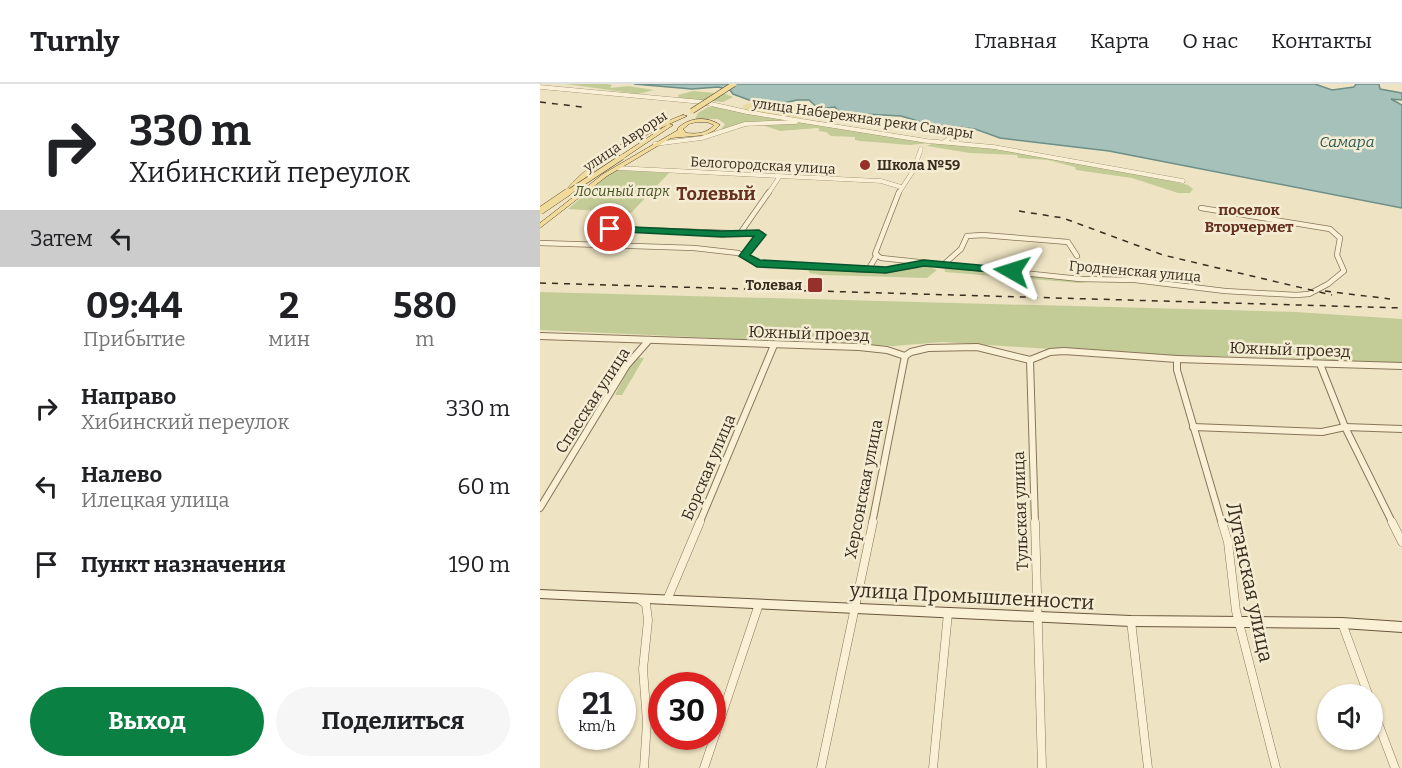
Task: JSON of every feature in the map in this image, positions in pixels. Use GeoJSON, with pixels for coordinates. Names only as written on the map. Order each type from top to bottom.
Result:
{"type":"FeatureCollection","features":[{"type":"Feature","properties":{"kind":"main road","name":"улица Авроры"},"geometry":{"type":"LineString","coordinates":[[540,211],[660,129],[685,116],[734,84]]}},
{"type":"Feature","properties":{"kind":"main road"},"geometry":{"type":"LineString","coordinates":[[685,116],[685,120],[693,122]]}},
{"type":"Feature","properties":{"kind":"main road"},"geometry":{"type":"LineString","coordinates":[[540,225],[579,194],[617,168],[655,144],[662,140],[680,130],[683,125],[710,121],[717,125],[712,131],[662,140]]}},
{"type":"Feature","properties":{"kind":"main road"},"geometry":{"type":"LineString","coordinates":[[579,194],[570,189],[603,160],[660,129],[680,130],[695,135]]}},
{"type":"Feature","properties":{"kind":"main road"},"geometry":{"type":"LineString","coordinates":[[603,160],[617,168]]}},
{"type":"Feature","properties":{"kind":"main road","name":"улица Промышленности"},"geometry":{"type":"LineString","coordinates":[[540,594],[1131,621],[1342,623],[1402,627]]}},
{"type":"Feature","properties":{"kind":"street","name":"улица Набережная реки Самары"},"geometry":{"type":"LineString","coordinates":[[540,87],[702,102],[708,105],[806,122],[994,147],[1183,181]]}},
{"type":"Feature","properties":{"kind":"street"},"geometry":{"type":"LineString","coordinates":[[655,144],[702,138],[745,124],[806,122]]}},
{"type":"Feature","properties":{"kind":"street"},"geometry":{"type":"LineString","coordinates":[[944,142],[962,129]]}},
{"type":"Feature","properties":{"kind":"street"},"geometry":{"type":"LineString","coordinates":[[868,270],[879,256],[875,254],[901,187],[913,171],[921,149]]}},
{"type":"Feature","properties":{"kind":"street","name":"Белогородская улица"},"geometry":{"type":"LineString","coordinates":[[617,168],[880,181],[901,187]]}},
{"type":"Feature","properties":{"kind":"street"},"geometry":{"type":"LineString","coordinates":[[741,232],[780,176]]}},
{"type":"Feature","properties":{"kind":"street","name":"Гродненская улица"},"geometry":{"type":"LineString","coordinates":[[879,256],[924,263],[1080,279],[1135,280],[1225,291],[1309,294],[1328,284],[1344,271],[1337,255],[1340,238],[1338,234],[1318,226],[1201,208]]}},
{"type":"Feature","properties":{"kind":"street"},"geometry":{"type":"LineString","coordinates":[[610,229],[761,234],[744,256]]}},
{"type":"Feature","properties":{"kind":"street"},"geometry":{"type":"LineString","coordinates":[[943,265],[962,249],[967,236],[983,235],[1068,242],[1077,256]]}},
{"type":"Feature","properties":{"kind":"street","name":"Гродненская улица"},"geometry":{"type":"LineString","coordinates":[[540,243],[694,248],[728,251],[757,263],[868,270],[886,270],[924,263]]}},
{"type":"Feature","properties":{"kind":"street","name":"Южный проезд"},"geometry":{"type":"LineString","coordinates":[[540,336],[860,347],[905,356],[911,352],[928,348],[977,347],[1030,360],[1050,352],[1064,351],[1177,360],[1193,358],[1402,366]]}},
{"type":"Feature","properties":{"kind":"street","name":"Спасская улица"},"geometry":{"type":"LineString","coordinates":[[540,508],[627,364],[649,340]]}},
{"type":"Feature","properties":{"kind":"street","name":"Борская улица"},"geometry":{"type":"LineString","coordinates":[[667,600],[774,345]]}},
{"type":"Feature","properties":{"kind":"street","name":"Херсонская улица"},"geometry":{"type":"LineString","coordinates":[[821,768],[856,609],[905,356]]}},
{"type":"Feature","properties":{"kind":"street","name":"Тульская улица"},"geometry":{"type":"LineString","coordinates":[[1030,360],[1035,538],[1040,617],[1042,768]]}},
{"type":"Feature","properties":{"kind":"street","name":"Луганская улица"},"geometry":{"type":"LineString","coordinates":[[1177,360],[1177,370],[1228,542],[1233,589],[1240,623],[1276,768]]}},
{"type":"Feature","properties":{"kind":"street"},"geometry":{"type":"LineString","coordinates":[[1320,364],[1346,427],[1402,542]]}},
{"type":"Feature","properties":{"kind":"street"},"geometry":{"type":"LineString","coordinates":[[1193,427],[1322,432],[1346,427],[1402,429]]}},
{"type":"Feature","properties":{"kind":"street"},"geometry":{"type":"LineString","coordinates":[[639,599],[646,604],[650,616],[643,653],[647,705],[647,747],[644,768]]}},
{"type":"Feature","properties":{"kind":"street"},"geometry":{"type":"LineString","coordinates":[[704,768],[759,604]]}},
{"type":"Feature","properties":{"kind":"street"},"geometry":{"type":"LineString","coordinates":[[933,768],[948,613]]}},
{"type":"Feature","properties":{"kind":"street"},"geometry":{"type":"LineString","coordinates":[[1131,621],[1148,768]]}},
{"type":"Feature","properties":{"kind":"street"},"geometry":{"type":"LineString","coordinates":[[1342,623],[1364,684]]}},
{"type":"Feature","properties":{"kind":"street"},"geometry":{"type":"LineString","coordinates":[[1383,736],[1395,768]]}},
{"type":"Feature","properties":{"kind":"green space"},"geometry":{"type":"Polygon","coordinates":[[[566,84],[608,84],[612,85],[610,88],[628,86],[654,90],[638,94],[566,84]]]}},
{"type":"Feature","properties":{"kind":"green space"},"geometry":{"type":"Polygon","coordinates":[[[693,91],[726,94],[733,97],[723,102],[679,98],[678,95],[693,91]]]}},
{"type":"Feature","properties":{"kind":"green space"},"geometry":{"type":"Polygon","coordinates":[[[708,107],[930,143],[910,145],[860,141],[855,140],[855,137],[831,136],[826,132],[818,131],[820,129],[817,128],[780,131],[762,125],[737,127],[749,123],[719,132],[725,124],[718,119],[695,119],[698,113],[708,107]]]}},
{"type":"Feature","properties":{"kind":"green space"},"geometry":{"type":"Polygon","coordinates":[[[934,143],[980,146],[1050,158],[1166,180],[1188,185],[1193,189],[1190,193],[1178,193],[1132,178],[1076,170],[1075,167],[1048,160],[1018,158],[1017,155],[970,153],[927,146],[934,143]]]}},
{"type":"Feature","properties":{"kind":"green space","name":"Лосиный парк"},"geometry":{"type":"Polygon","coordinates":[[[617,170],[669,173],[631,213],[568,209],[609,174],[617,170]]]}},
{"type":"Feature","properties":{"kind":"green space"},"geometry":{"type":"Polygon","coordinates":[[[928,266],[937,270],[927,278],[822,275],[810,273],[808,270],[817,268],[887,273],[928,266]]]}},
{"type":"Feature","properties":{"kind":"green space"},"geometry":{"type":"Polygon","coordinates":[[[944,267],[1089,282],[945,272],[944,267]]]}},
{"type":"Feature","properties":{"kind":"green space"},"geometry":{"type":"Polygon","coordinates":[[[540,292],[1296,312],[1402,319],[1402,363],[1240,356],[1155,356],[943,342],[893,346],[540,330],[540,292]]]}},
{"type":"Feature","properties":{"kind":"green space"},"geometry":{"type":"Polygon","coordinates":[[[637,358],[644,358],[622,395],[615,395],[631,364],[637,358]]]}},
{"type":"Feature","properties":{"kind":"sand"},"geometry":{"type":"Polygon","coordinates":[[[756,102],[808,107],[805,117],[799,118],[744,111],[743,105],[756,102]]]}},
{"type":"Feature","properties":{"kind":"water","name":"Самара"},"geometry":{"type":"Polygon","coordinates":[[[634,84],[1315,84],[1332,90],[1354,87],[1356,84],[1379,84],[1380,89],[1402,93],[1402,100],[1391,99],[1402,105],[1402,208],[1109,151],[1000,138],[975,129],[928,124],[901,116],[845,113],[839,112],[835,107],[819,109],[809,100],[784,103],[749,100],[733,94],[730,90],[718,87],[692,89],[634,84]]]}},
{"type":"Feature","properties":{"kind":"railway"},"geometry":{"type":"LineString","coordinates":[[540,102],[582,107]]}},
{"type":"Feature","properties":{"kind":"railway"},"geometry":{"type":"LineString","coordinates":[[1019,211],[1063,218],[1163,255],[1332,295]]}},
{"type":"Feature","properties":{"kind":"railway"},"geometry":{"type":"LineString","coordinates":[[540,283],[1402,308]]}},
{"type":"Feature","properties":{"kind":"railway"},"geometry":{"type":"LineString","coordinates":[[1325,291],[1390,299]]}},
{"type":"Feature","properties":{"kind":"place","name":"Школа №59"},"geometry":{"type":"Point","coordinates":[865,165]}},
{"type":"Feature","properties":{"kind":"place","name":"Толевая"},"geometry":{"type":"Point","coordinates":[815,285]}},
{"type":"Feature","properties":{"kind":"district","name":"Толевый"},"geometry":{"type":"Point","coordinates":[716,194]}},
{"type":"Feature","properties":{"kind":"district","name":"поселок Вторчермет"},"geometry":{"type":"Point","coordinates":[1249,218]}},
{"type":"Feature","properties":{"kind":"route"},"geometry":{"type":"LineString","coordinates":[[610,229],[722,234],[759,233],[761,235],[744,256],[757,263],[886,270],[924,263],[1012,271]]}}]}
